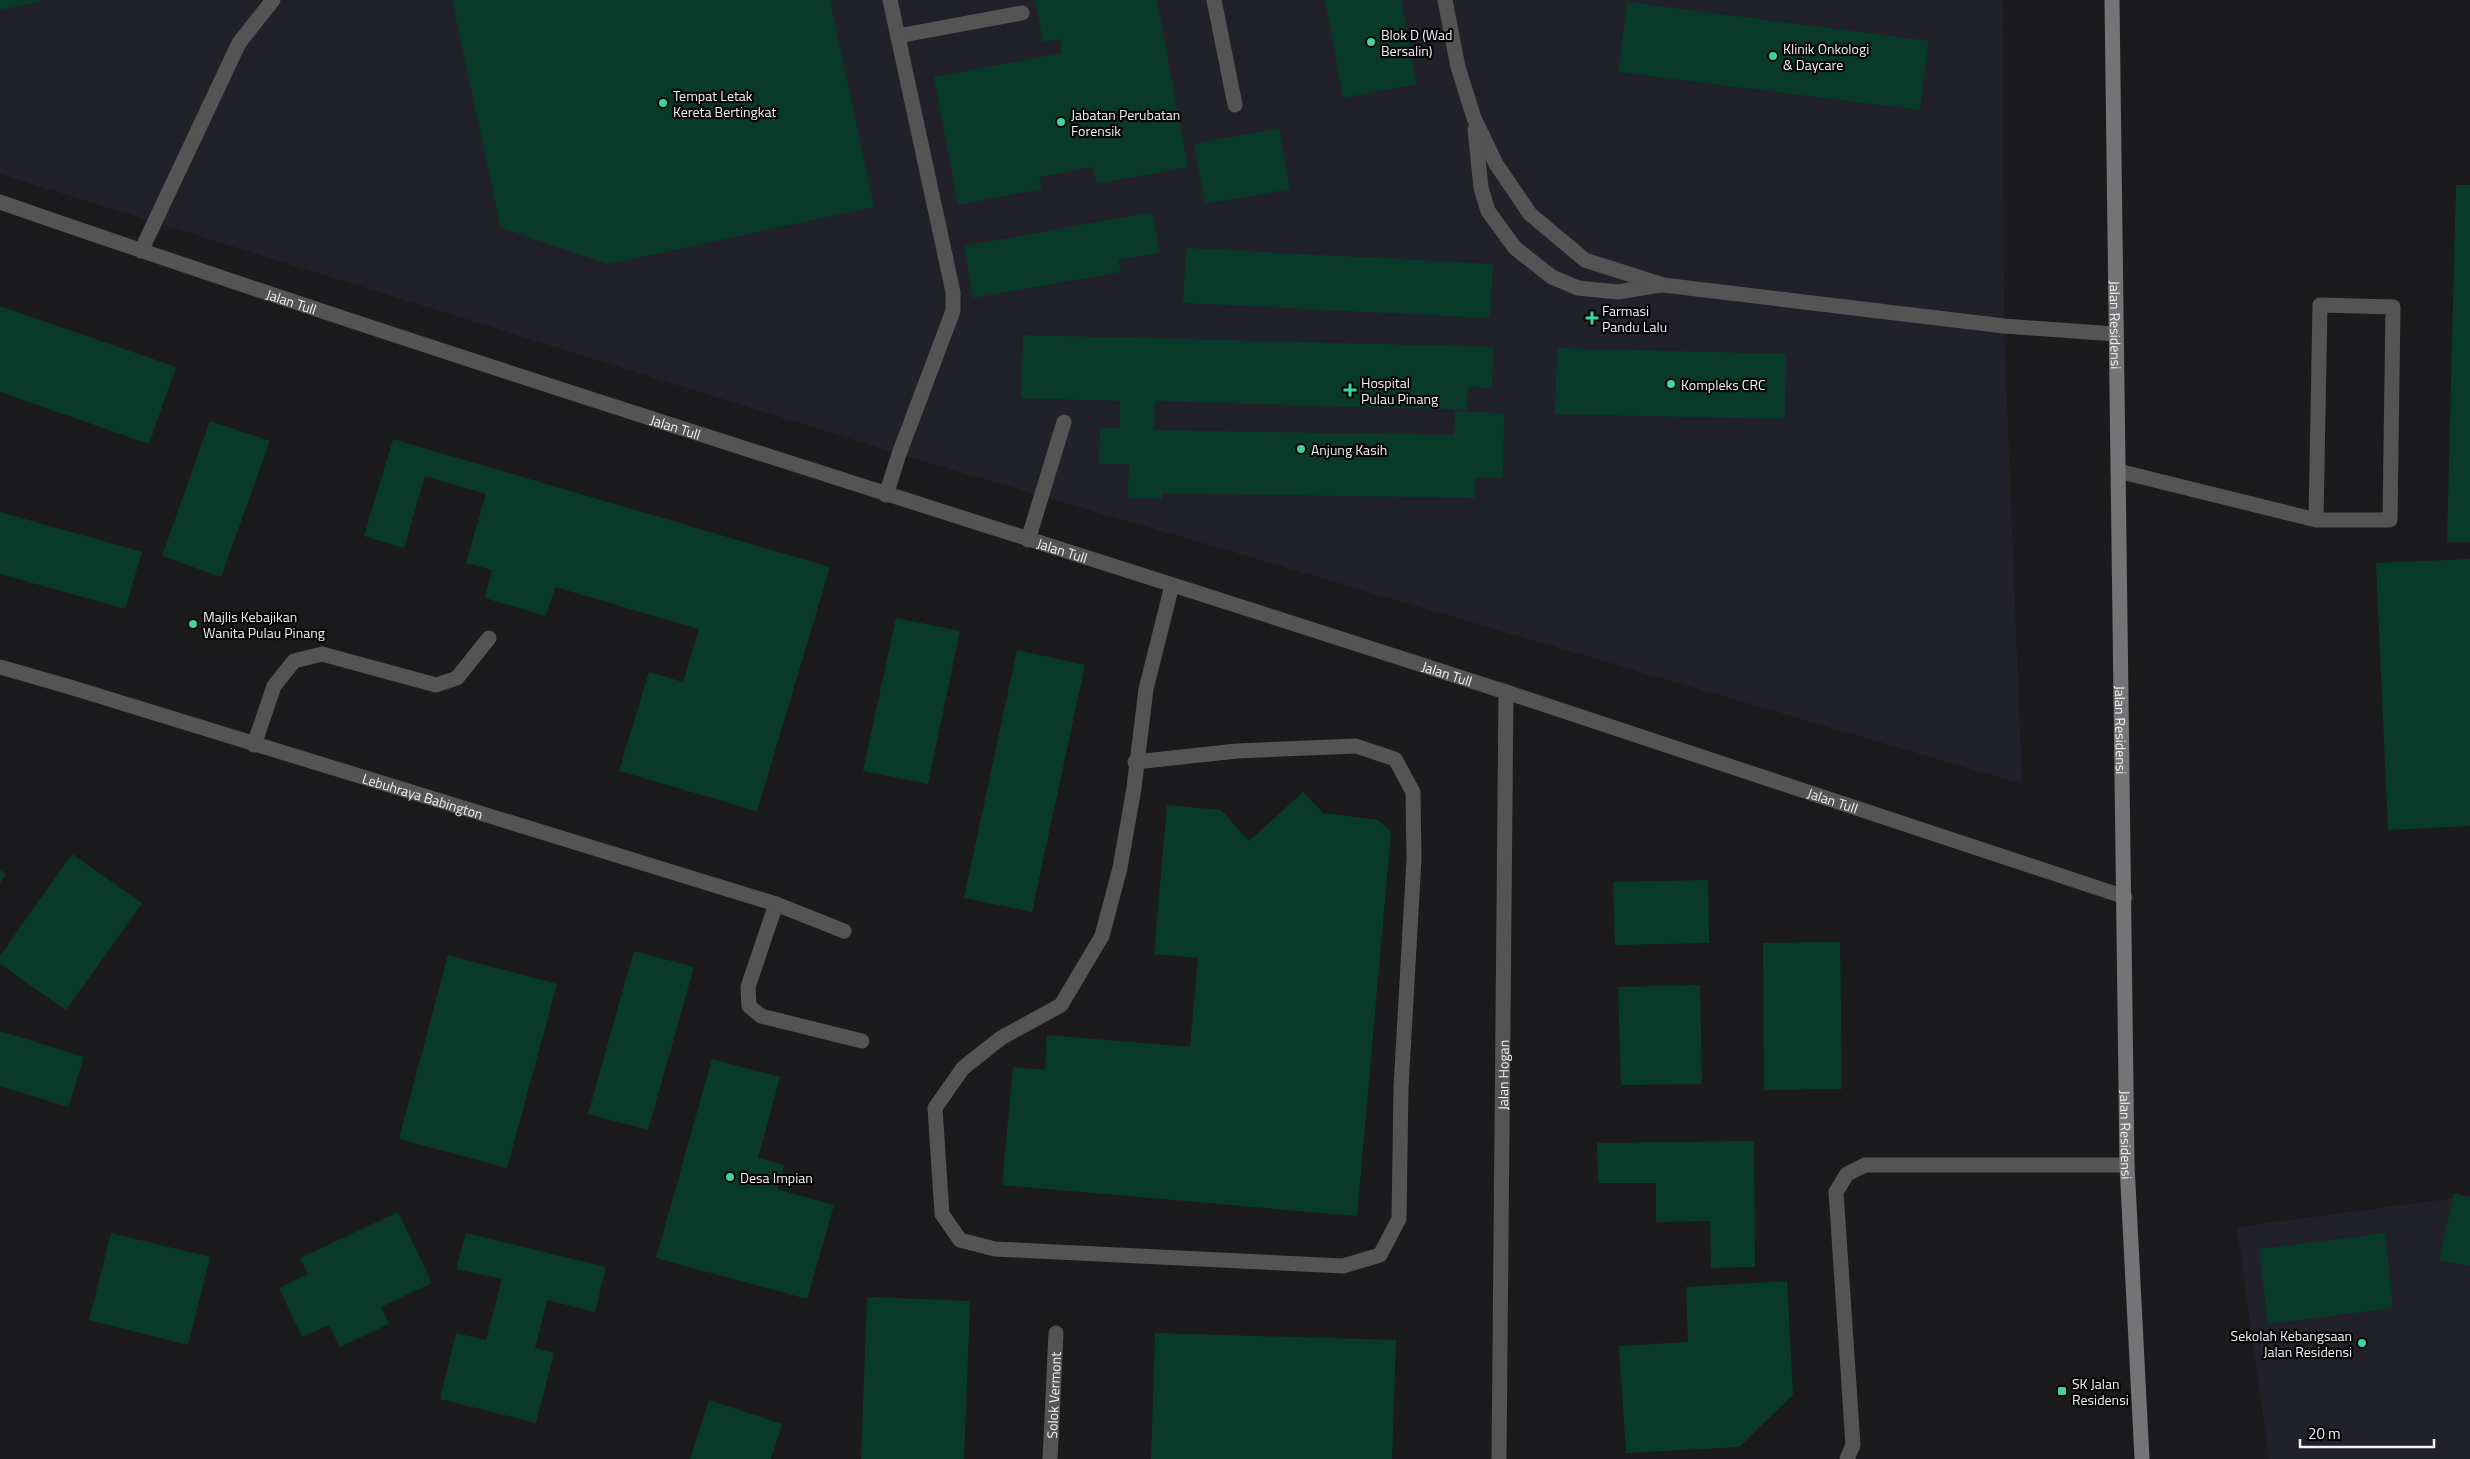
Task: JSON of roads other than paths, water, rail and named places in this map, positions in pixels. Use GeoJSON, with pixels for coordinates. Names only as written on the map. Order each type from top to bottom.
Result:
{"type":"FeatureCollection","features":[{"type":"Feature","properties":{"kind":"main road","name":"Jalan Residensi"},"geometry":{"type":"LineString","coordinates":[[2112,0],[2127,1165],[2142,1459]]}},
{"type":"Feature","properties":{"kind":"street"},"geometry":{"type":"LineString","coordinates":[[142,251],[239,43],[273,0]]}},
{"type":"Feature","properties":{"kind":"street"},"geometry":{"type":"LineString","coordinates":[[886,494],[899,454],[953,311],[953,292],[890,0]]}},
{"type":"Feature","properties":{"kind":"street"},"geometry":{"type":"LineString","coordinates":[[1214,0],[1235,106]]}},
{"type":"Feature","properties":{"kind":"street"},"geometry":{"type":"LineString","coordinates":[[1445,0],[1458,67],[1474,118],[1496,164],[1530,214],[1585,260],[1663,285],[2004,326],[2115,334]]}},
{"type":"Feature","properties":{"kind":"street"},"geometry":{"type":"LineString","coordinates":[[898,36],[1022,13]]}},
{"type":"Feature","properties":{"kind":"street"},"geometry":{"type":"LineString","coordinates":[[1474,118],[1481,188],[1488,211],[1516,248],[1552,277],[1578,288],[1618,292],[1663,285]]}},
{"type":"Feature","properties":{"kind":"street","name":"Jalan Tull"},"geometry":{"type":"LineString","coordinates":[[0,202],[142,251],[1028,540],[1506,692],[2125,897]]}},
{"type":"Feature","properties":{"kind":"street"},"geometry":{"type":"LineString","coordinates":[[2118,471],[2316,520],[2390,520],[2393,307],[2320,305],[2316,520]]}},
{"type":"Feature","properties":{"kind":"street"},"geometry":{"type":"LineString","coordinates":[[1028,540],[1064,422]]}},
{"type":"Feature","properties":{"kind":"street"},"geometry":{"type":"LineString","coordinates":[[1136,762],[1237,751],[1356,746],[1395,759],[1413,792],[1414,859],[1402,1088],[1400,1220],[1380,1255],[1343,1266],[996,1249],[960,1240],[942,1214],[935,1108],[963,1068],[1001,1038],[1060,1005],[1102,936],[1120,868],[1134,788],[1136,762],[1146,689],[1172,586]]}},
{"type":"Feature","properties":{"kind":"street"},"geometry":{"type":"LineString","coordinates":[[254,745],[274,686],[294,661],[322,654],[436,685],[457,678],[489,638]]}},
{"type":"Feature","properties":{"kind":"street","name":"Lebuhraya Babington"},"geometry":{"type":"LineString","coordinates":[[0,667],[776,904],[844,930]]}},
{"type":"Feature","properties":{"kind":"street","name":"Jalan Hogan"},"geometry":{"type":"LineString","coordinates":[[1499,1459],[1506,692]]}},
{"type":"Feature","properties":{"kind":"street"},"geometry":{"type":"LineString","coordinates":[[776,904],[748,987],[749,1006],[761,1016],[862,1041]]}},
{"type":"Feature","properties":{"kind":"street"},"geometry":{"type":"LineString","coordinates":[[1847,1459],[1852,1445],[1836,1192],[1846,1174],[1865,1165],[2127,1165]]}},
{"type":"Feature","properties":{"kind":"street","name":"Solok Vermont"},"geometry":{"type":"LineString","coordinates":[[1050,1459],[1056,1332]]}},
{"type":"Feature","properties":{"kind":"place","name":"Blok D (Wad Bersalin)"},"geometry":{"type":"Point","coordinates":[1371,42]}},
{"type":"Feature","properties":{"kind":"place","name":"Klinik Onkologi & Daycare"},"geometry":{"type":"Point","coordinates":[1773,56]}},
{"type":"Feature","properties":{"kind":"place","name":"Tempat Letak Kereta Bertingkat"},"geometry":{"type":"Point","coordinates":[663,103]}},
{"type":"Feature","properties":{"kind":"place","name":"Jabatan Perubatan Forensik"},"geometry":{"type":"Point","coordinates":[1061,122]}},
{"type":"Feature","properties":{"kind":"place","name":"Farmasi Pandu Lalu"},"geometry":{"type":"Point","coordinates":[1592,318]}},
{"type":"Feature","properties":{"kind":"place","name":"Kompleks CRC"},"geometry":{"type":"Point","coordinates":[1671,384]}},
{"type":"Feature","properties":{"kind":"place","name":"Hospital Pulau Pinang"},"geometry":{"type":"Point","coordinates":[1350,390]}},
{"type":"Feature","properties":{"kind":"place","name":"Anjung Kasih"},"geometry":{"type":"Point","coordinates":[1301,449]}},
{"type":"Feature","properties":{"kind":"place","name":"Majlis Kebajikan Wanita Pulau Pinang"},"geometry":{"type":"Point","coordinates":[193,624]}},
{"type":"Feature","properties":{"kind":"place","name":"Desa Impian"},"geometry":{"type":"Point","coordinates":[730,1177]}},
{"type":"Feature","properties":{"kind":"place","name":"Sekolah Kebangsaan Jalan Residensi"},"geometry":{"type":"Point","coordinates":[2362,1343]}},
{"type":"Feature","properties":{"kind":"place","name":"SK Jalan Residensi"},"geometry":{"type":"Point","coordinates":[2062,1391]}}]}
